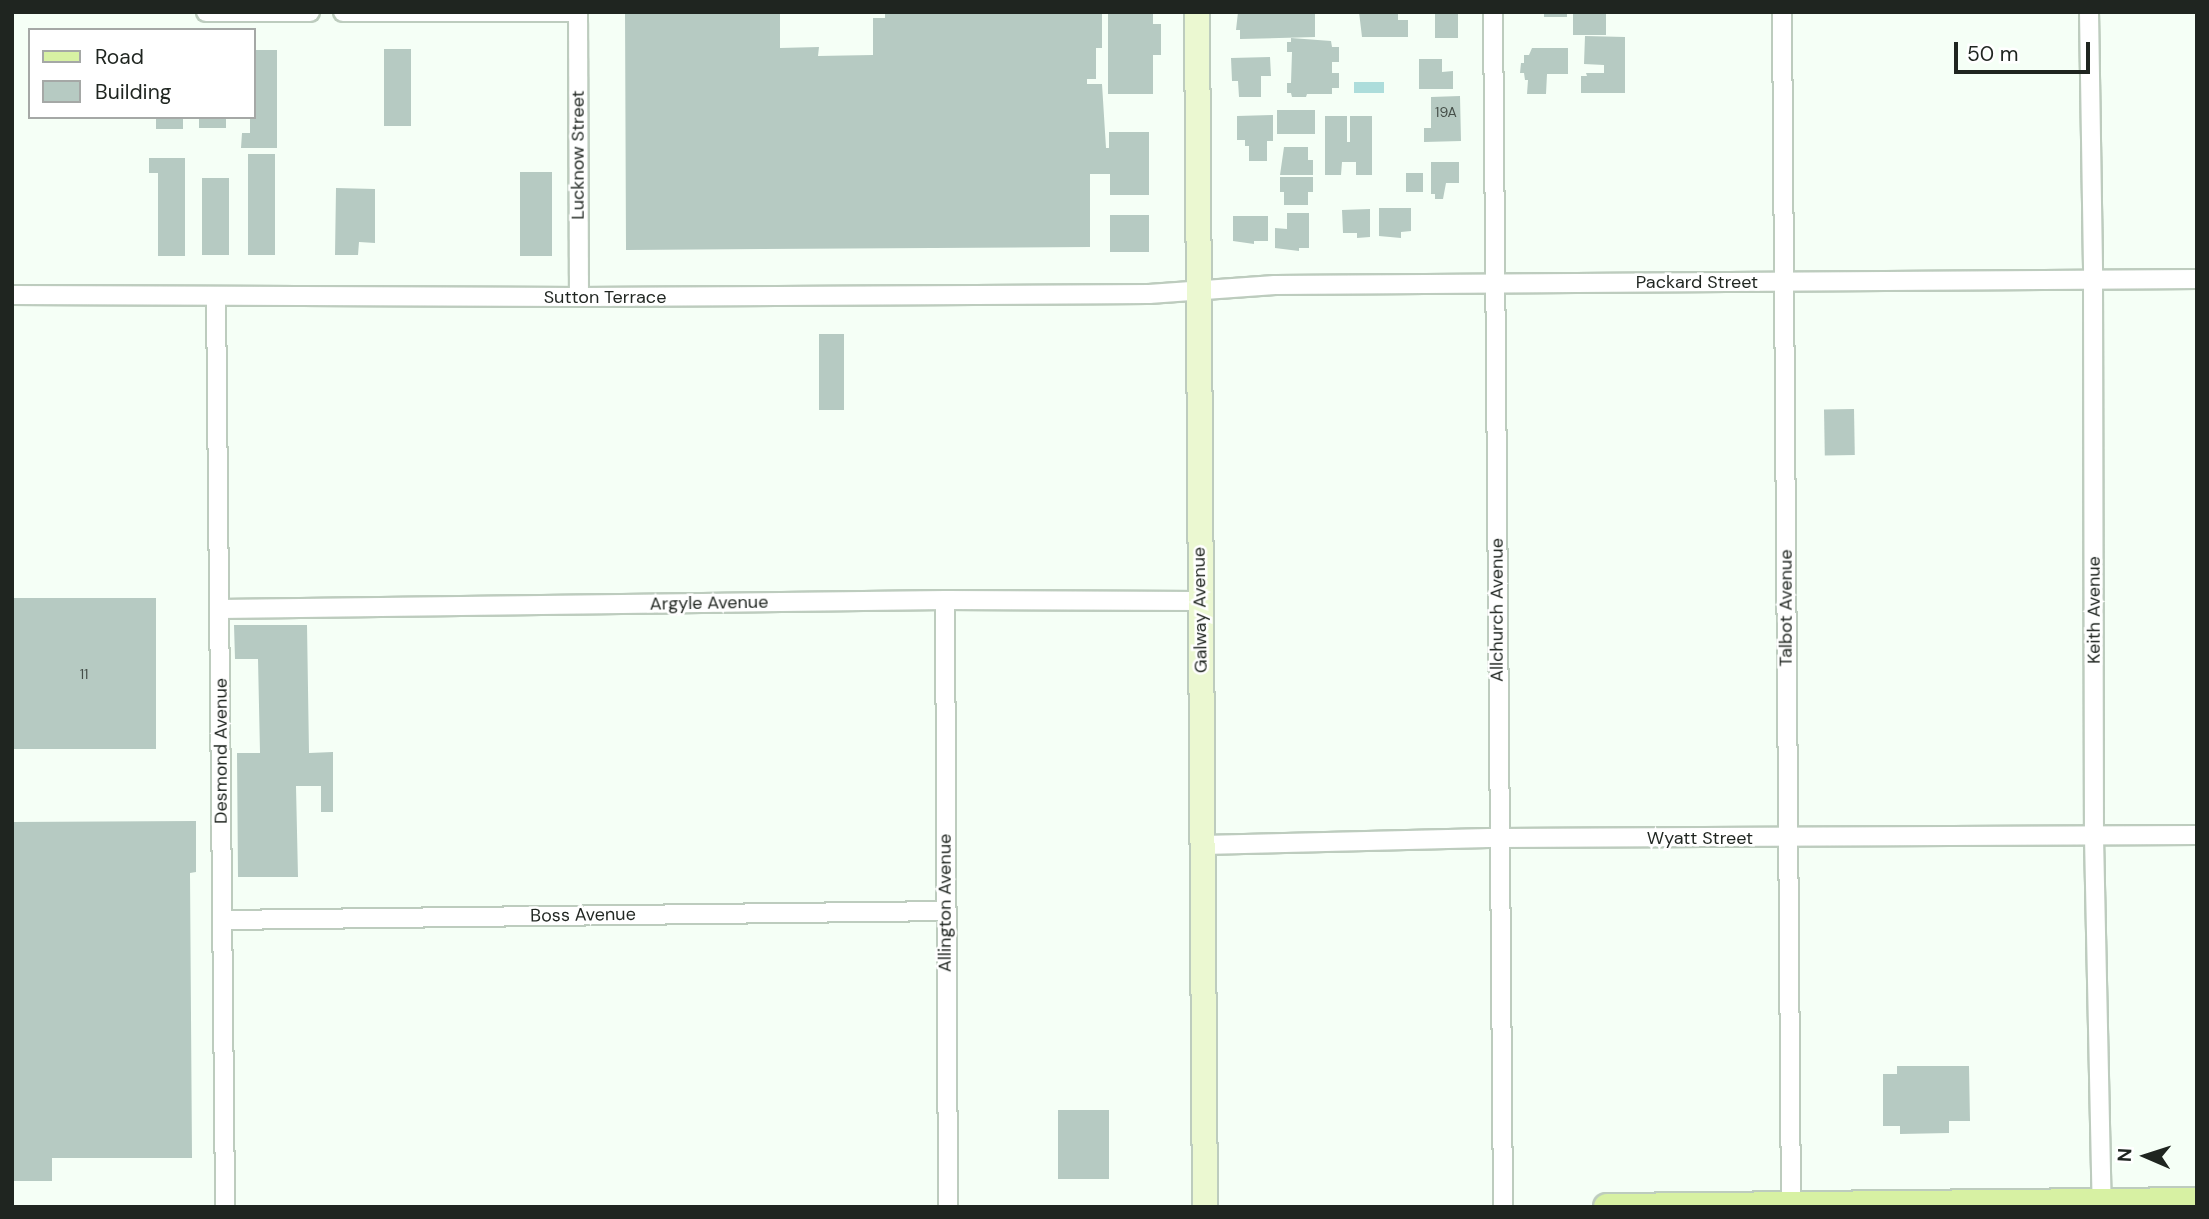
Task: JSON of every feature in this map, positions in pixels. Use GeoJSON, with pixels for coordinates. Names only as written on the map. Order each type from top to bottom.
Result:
{"type":"FeatureCollection","features":[{"type":"Feature","properties":{"kind":"main road"},"geometry":{"type":"LineString","coordinates":[[1607,1207],[1791,1203],[2102,1204],[2197,1201]]}},
{"type":"Feature","properties":{"kind":"street"},"geometry":{"type":"LineString","coordinates":[[206,12],[310,12]]}},
{"type":"Feature","properties":{"kind":"street"},"geometry":{"type":"LineString","coordinates":[[343,12],[578,12]]}},
{"type":"Feature","properties":{"kind":"street","name":"Lucknow Street"},"geometry":{"type":"LineString","coordinates":[[578,12],[579,298]]}},
{"type":"Feature","properties":{"kind":"street","name":"Galway Avenue"},"geometry":{"type":"LineString","coordinates":[[1197,12],[1205,1207]]}},
{"type":"Feature","properties":{"kind":"street","name":"Allchurch Avenue"},"geometry":{"type":"LineString","coordinates":[[1493,12],[1503,1207]]}},
{"type":"Feature","properties":{"kind":"street","name":"Talbot Avenue"},"geometry":{"type":"LineString","coordinates":[[1782,12],[1791,1203]]}},
{"type":"Feature","properties":{"kind":"street","name":"Keith Avenue"},"geometry":{"type":"LineString","coordinates":[[2089,12],[2093,279],[2094,837],[2102,1204]]}},
{"type":"Feature","properties":{"kind":"street","name":"Packard Street"},"geometry":{"type":"LineString","coordinates":[[1198,290],[1275,285],[2197,279]]}},
{"type":"Feature","properties":{"kind":"street","name":"Sutton Terrace"},"geometry":{"type":"LineString","coordinates":[[12,295],[579,298],[1149,294],[1198,290]]}},
{"type":"Feature","properties":{"kind":"street","name":"Desmond Avenue"},"geometry":{"type":"LineString","coordinates":[[216,296],[225,1207]]}},
{"type":"Feature","properties":{"kind":"street","name":"Argyle Avenue"},"geometry":{"type":"LineString","coordinates":[[220,609],[945,600],[1199,601]]}},
{"type":"Feature","properties":{"kind":"street","name":"Allington Avenue"},"geometry":{"type":"LineString","coordinates":[[945,600],[944,911],[948,1207]]}},
{"type":"Feature","properties":{"kind":"street","name":"Wyatt Street"},"geometry":{"type":"LineString","coordinates":[[1203,845],[1499,838],[2197,835]]}},
{"type":"Feature","properties":{"kind":"street","name":"Boss Avenue"},"geometry":{"type":"LineString","coordinates":[[222,920],[944,911]]}},
{"type":"Feature","properties":{"kind":"water"},"geometry":{"type":"Polygon","coordinates":[[[1354,82],[1384,82],[1384,93],[1354,93],[1354,82]]]}},
{"type":"Feature","properties":{"kind":"building"},"geometry":{"type":"Polygon","coordinates":[[[625,12],[780,12],[780,48],[819,47],[818,56],[873,55],[873,18],[885,18],[885,12],[1102,12],[1102,48],[1096,48],[1096,79],[1087,79],[1087,84],[1102,84],[1106,148],[1109,148],[1109,132],[1149,132],[1149,195],[1110,195],[1110,174],[1090,174],[1090,247],[626,250],[625,12]]]}},
{"type":"Feature","properties":{"kind":"building"},"geometry":{"type":"Polygon","coordinates":[[[1108,12],[1153,12],[1153,24],[1161,24],[1161,55],[1153,55],[1153,94],[1108,94],[1108,12]]]}},
{"type":"Feature","properties":{"kind":"building"},"geometry":{"type":"Polygon","coordinates":[[[1238,12],[1315,12],[1315,37],[1240,39],[1240,30],[1236,30],[1238,12]]]}},
{"type":"Feature","properties":{"kind":"building"},"geometry":{"type":"Polygon","coordinates":[[[1359,12],[1398,12],[1398,20],[1408,20],[1408,37],[1362,37],[1359,12]]]}},
{"type":"Feature","properties":{"kind":"building"},"geometry":{"type":"Polygon","coordinates":[[[1435,12],[1458,12],[1458,38],[1435,38],[1435,12]]]}},
{"type":"Feature","properties":{"kind":"building"},"geometry":{"type":"Polygon","coordinates":[[[1544,12],[1567,12],[1567,17],[1544,17],[1544,12]]]}},
{"type":"Feature","properties":{"kind":"building"},"geometry":{"type":"Polygon","coordinates":[[[1573,12],[1606,12],[1606,35],[1573,35],[1573,12]]]}},
{"type":"Feature","properties":{"kind":"building"},"geometry":{"type":"Polygon","coordinates":[[[1585,36],[1625,37],[1625,93],[1581,93],[1581,76],[1587,76],[1586,73],[1604,73],[1604,65],[1584,64],[1585,36]]]}},
{"type":"Feature","properties":{"kind":"building"},"geometry":{"type":"Polygon","coordinates":[[[1291,38],[1331,41],[1332,47],[1339,47],[1339,62],[1332,62],[1332,73],[1339,73],[1339,88],[1332,88],[1332,94],[1292,97],[1291,93],[1287,93],[1287,83],[1291,83],[1292,52],[1287,52],[1287,42],[1291,42],[1291,38]]]}},
{"type":"Feature","properties":{"kind":"building"},"geometry":{"type":"Polygon","coordinates":[[[1532,48],[1568,48],[1568,74],[1547,74],[1546,94],[1527,94],[1528,80],[1525,80],[1524,73],[1520,73],[1524,55],[1529,55],[1532,48]]]}},
{"type":"Feature","properties":{"kind":"building"},"geometry":{"type":"Polygon","coordinates":[[[384,49],[411,49],[411,126],[384,126],[384,49]]]}},
{"type":"Feature","properties":{"kind":"building"},"geometry":{"type":"Polygon","coordinates":[[[256,50],[277,50],[277,148],[241,148],[242,133],[250,133],[250,119],[256,119],[256,50]]]}},
{"type":"Feature","properties":{"kind":"building"},"geometry":{"type":"Polygon","coordinates":[[[1270,57],[1271,76],[1261,76],[1261,97],[1239,97],[1238,81],[1232,81],[1231,58],[1270,57]]]}},
{"type":"Feature","properties":{"kind":"building"},"geometry":{"type":"Polygon","coordinates":[[[1419,59],[1442,59],[1442,72],[1453,71],[1453,89],[1419,89],[1419,59]]]}},
{"type":"Feature","properties":{"kind":"building"},"geometry":{"type":"Polygon","coordinates":[[[1460,96],[1461,141],[1424,142],[1424,128],[1431,128],[1431,97],[1460,96]]]}},
{"type":"Feature","properties":{"kind":"building"},"geometry":{"type":"Polygon","coordinates":[[[1277,110],[1315,110],[1315,134],[1277,134],[1277,110]]]}},
{"type":"Feature","properties":{"kind":"building"},"geometry":{"type":"Polygon","coordinates":[[[1273,115],[1273,141],[1267,141],[1267,161],[1249,161],[1249,146],[1245,146],[1245,140],[1237,140],[1237,116],[1273,115]]]}},
{"type":"Feature","properties":{"kind":"building"},"geometry":{"type":"Polygon","coordinates":[[[1325,116],[1347,116],[1347,142],[1350,142],[1350,116],[1372,116],[1372,175],[1356,175],[1356,162],[1342,162],[1341,175],[1325,175],[1325,116]]]}},
{"type":"Feature","properties":{"kind":"building"},"geometry":{"type":"Polygon","coordinates":[[[156,119],[183,119],[183,129],[156,129],[156,119]]]}},
{"type":"Feature","properties":{"kind":"building"},"geometry":{"type":"Polygon","coordinates":[[[199,119],[226,119],[226,128],[199,128],[199,119]]]}},
{"type":"Feature","properties":{"kind":"building"},"geometry":{"type":"Polygon","coordinates":[[[1284,147],[1308,147],[1308,160],[1313,160],[1313,175],[1280,175],[1284,147]]]}},
{"type":"Feature","properties":{"kind":"building"},"geometry":{"type":"Polygon","coordinates":[[[248,154],[275,154],[275,255],[248,255],[248,154]]]}},
{"type":"Feature","properties":{"kind":"building"},"geometry":{"type":"Polygon","coordinates":[[[149,158],[185,158],[185,256],[158,256],[158,173],[149,173],[149,158]]]}},
{"type":"Feature","properties":{"kind":"building"},"geometry":{"type":"Polygon","coordinates":[[[1431,162],[1459,162],[1459,183],[1446,183],[1443,199],[1435,199],[1435,194],[1431,194],[1431,162]]]}},
{"type":"Feature","properties":{"kind":"building"},"geometry":{"type":"Polygon","coordinates":[[[520,172],[552,172],[552,256],[520,256],[520,172]]]}},
{"type":"Feature","properties":{"kind":"building"},"geometry":{"type":"Polygon","coordinates":[[[1406,173],[1423,173],[1423,192],[1406,192],[1406,173]]]}},
{"type":"Feature","properties":{"kind":"building"},"geometry":{"type":"Polygon","coordinates":[[[1280,177],[1313,177],[1313,192],[1308,192],[1308,205],[1284,205],[1284,192],[1280,192],[1280,177]]]}},
{"type":"Feature","properties":{"kind":"building"},"geometry":{"type":"Polygon","coordinates":[[[202,178],[229,178],[229,255],[202,255],[202,178]]]}},
{"type":"Feature","properties":{"kind":"building"},"geometry":{"type":"Polygon","coordinates":[[[336,188],[375,189],[375,243],[359,242],[358,255],[335,255],[336,188]]]}},
{"type":"Feature","properties":{"kind":"building"},"geometry":{"type":"Polygon","coordinates":[[[1379,208],[1411,208],[1411,231],[1401,232],[1401,238],[1379,236],[1379,208]]]}},
{"type":"Feature","properties":{"kind":"building"},"geometry":{"type":"Polygon","coordinates":[[[1370,209],[1370,237],[1357,238],[1357,233],[1343,233],[1342,210],[1370,209]]]}},
{"type":"Feature","properties":{"kind":"building"},"geometry":{"type":"Polygon","coordinates":[[[1287,213],[1309,213],[1309,248],[1299,248],[1299,251],[1275,248],[1275,228],[1287,229],[1287,213]]]}},
{"type":"Feature","properties":{"kind":"building"},"geometry":{"type":"Polygon","coordinates":[[[1110,215],[1149,215],[1149,252],[1110,252],[1110,215]]]}},
{"type":"Feature","properties":{"kind":"building"},"geometry":{"type":"Polygon","coordinates":[[[1233,216],[1268,216],[1268,241],[1254,241],[1254,244],[1233,241],[1233,216]]]}},
{"type":"Feature","properties":{"kind":"building"},"geometry":{"type":"Polygon","coordinates":[[[819,334],[844,334],[844,410],[819,410],[819,334]]]}},
{"type":"Feature","properties":{"kind":"building"},"geometry":{"type":"Polygon","coordinates":[[[1854,409],[1855,455],[1825,456],[1824,410],[1854,409]]]}},
{"type":"Feature","properties":{"kind":"building"},"geometry":{"type":"Polygon","coordinates":[[[12,598],[156,598],[156,749],[12,749],[12,598]]]}},
{"type":"Feature","properties":{"kind":"building"},"geometry":{"type":"Polygon","coordinates":[[[234,625],[307,625],[309,753],[333,752],[333,812],[321,812],[321,786],[296,786],[298,877],[238,877],[237,753],[260,753],[258,659],[235,659],[234,625]]]}},
{"type":"Feature","properties":{"kind":"building"},"geometry":{"type":"Polygon","coordinates":[[[196,821],[196,872],[190,873],[192,1158],[52,1158],[52,1181],[12,1181],[12,822],[196,821]]]}},
{"type":"Feature","properties":{"kind":"building"},"geometry":{"type":"Polygon","coordinates":[[[1897,1066],[1969,1066],[1970,1121],[1949,1121],[1949,1133],[1900,1134],[1900,1126],[1883,1126],[1883,1074],[1897,1074],[1897,1066]]]}},
{"type":"Feature","properties":{"kind":"building"},"geometry":{"type":"Polygon","coordinates":[[[1058,1110],[1109,1110],[1109,1179],[1058,1179],[1058,1110]]]}}]}
